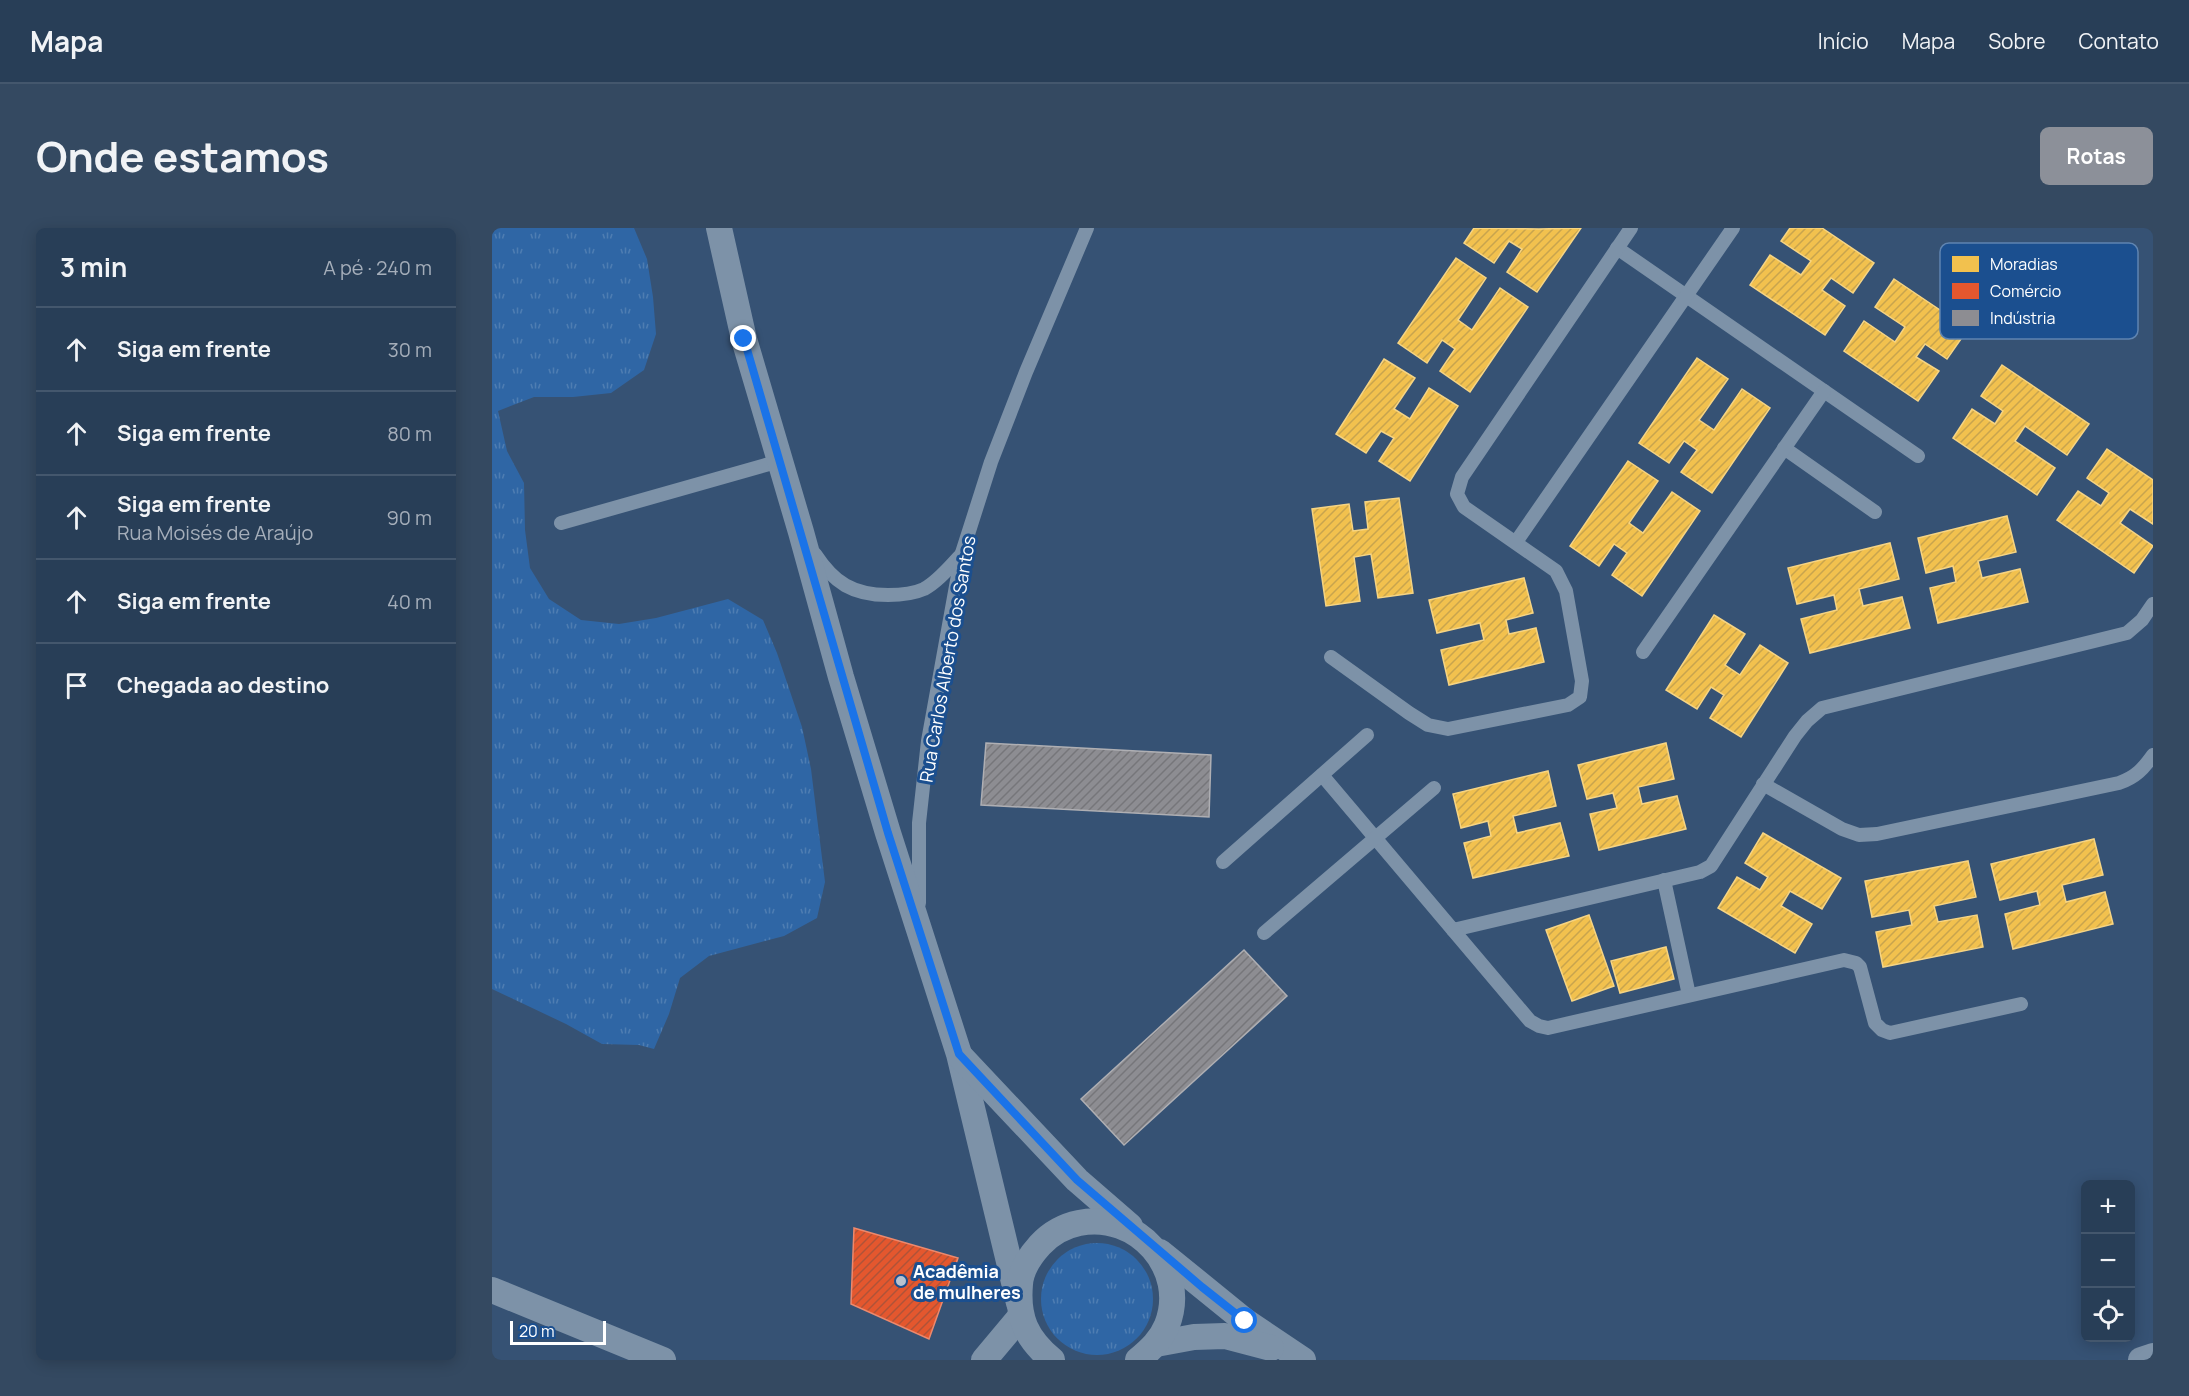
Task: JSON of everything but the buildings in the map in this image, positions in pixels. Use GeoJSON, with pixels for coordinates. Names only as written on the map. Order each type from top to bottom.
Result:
{"type":"FeatureCollection","features":[{"type":"Feature","properties":{"kind":"street"},"geometry":{"type":"LineString","coordinates":[[719,228],[744,339],[851,711],[918,926]]}},
{"type":"Feature","properties":{"kind":"street","name":"Rua Carlos Alberto dos Santos"},"geometry":{"type":"LineString","coordinates":[[918,926],[959,1054],[1019,1310],[1035,1344],[1052,1360]]}},
{"type":"Feature","properties":{"kind":"street","name":"Rua Carlos Alberto dos Santos"},"geometry":{"type":"LineString","coordinates":[[959,1054],[1077,1180],[1144,1239],[1245,1321],[1299,1358]]}},
{"type":"Feature","properties":{"kind":"street"},"geometry":{"type":"LineString","coordinates":[[984,1360],[1019,1310],[1020,1278],[1030,1256],[1047,1237],[1061,1229],[1092,1221],[1116,1224],[1144,1239],[1162,1261],[1170,1281],[1172,1303],[1167,1325],[1150,1353]]}},
{"type":"Feature","properties":{"kind":"street"},"geometry":{"type":"LineString","coordinates":[[492,1290],[663,1360]]}},
{"type":"Feature","properties":{"kind":"street","name":"Rua Carlos Alberto dos Santos"},"geometry":{"type":"LineString","coordinates":[[1150,1353],[1194,1337],[1225,1336],[1299,1358]]}},
{"type":"Feature","properties":{"kind":"street"},"geometry":{"type":"LineString","coordinates":[[2141,1360],[2153,1356]]}},
{"type":"Feature","properties":{"kind":"lane","name":"Rua Carlos Alberto dos Santos"},"geometry":{"type":"LineString","coordinates":[[918,926],[919,823],[926,764],[962,553],[991,462],[1087,228]]}},
{"type":"Feature","properties":{"kind":"lane"},"geometry":{"type":"LineString","coordinates":[[1331,657],[1428,725],[1448,729],[1568,705],[1580,697],[1582,681],[1566,591],[1556,571],[1464,507],[1456,494],[1462,477],[1631,228]]}},
{"type":"Feature","properties":{"kind":"lane"},"geometry":{"type":"LineString","coordinates":[[1516,542],[1733,228]]}},
{"type":"Feature","properties":{"kind":"lane"},"geometry":{"type":"LineString","coordinates":[[1617,248],[1918,456]]}},
{"type":"Feature","properties":{"kind":"lane"},"geometry":{"type":"LineString","coordinates":[[1643,652],[1824,391]]}},
{"type":"Feature","properties":{"kind":"lane"},"geometry":{"type":"LineString","coordinates":[[1784,448],[1875,512]]}},
{"type":"Feature","properties":{"kind":"lane"},"geometry":{"type":"LineString","coordinates":[[561,523],[780,461]]}},
{"type":"Feature","properties":{"kind":"lane"},"geometry":{"type":"LineString","coordinates":[[801,532],[825,570],[845,587],[869,595],[905,595],[926,588],[962,553]]}},
{"type":"Feature","properties":{"kind":"lane"},"geometry":{"type":"LineString","coordinates":[[1453,930],[1700,872],[1710,866],[1795,736],[1822,708],[2127,633],[2142,620],[2153,604]]}},
{"type":"Feature","properties":{"kind":"lane"},"geometry":{"type":"LineString","coordinates":[[1222,862],[1367,735]]}},
{"type":"Feature","properties":{"kind":"lane"},"geometry":{"type":"LineString","coordinates":[[1762,784],[1842,829],[1859,836],[2119,783],[2143,770],[2153,755]]}},
{"type":"Feature","properties":{"kind":"lane"},"geometry":{"type":"LineString","coordinates":[[1322,775],[1530,1021],[1539,1026],[1548,1028],[1844,960],[1856,963],[1860,967],[1875,1023],[1882,1030],[1890,1033],[2021,1004]]}},
{"type":"Feature","properties":{"kind":"lane"},"geometry":{"type":"LineString","coordinates":[[1264,933],[1434,788]]}},
{"type":"Feature","properties":{"kind":"lane"},"geometry":{"type":"LineString","coordinates":[[1664,880],[1689,995]]}},
{"type":"Feature","properties":{"kind":"green space"},"geometry":{"type":"Polygon","coordinates":[[[492,228],[634,228],[647,259],[653,297],[656,334],[644,370],[611,393],[573,397],[534,397],[498,411],[507,451],[524,483],[525,530],[530,568],[549,599],[581,620],[619,624],[656,618],[728,599],[763,620],[777,653],[802,727],[811,769],[825,882],[817,918],[784,936],[709,956],[680,978],[669,1014],[654,1049],[639,1045],[602,1044],[492,989],[492,228]]]}},
{"type":"Feature","properties":{"kind":"green space"},"geometry":{"type":"Polygon","coordinates":[[[1097,1243],[1118,1248],[1136,1260],[1148,1278],[1153,1299],[1148,1320],[1136,1338],[1118,1350],[1097,1355],[1076,1350],[1058,1338],[1046,1320],[1041,1299],[1046,1278],[1058,1260],[1076,1248],[1097,1243]]]}},
{"type":"Feature","properties":{"kind":"place","name":"Acadêmia de mulheres"},"geometry":{"type":"Point","coordinates":[901,1281]}},
{"type":"Feature","properties":{"kind":"route"},"geometry":{"type":"LineString","coordinates":[[744,339],[841,677],[959,1054],[1077,1180],[1149,1243],[1245,1321]]}}]}
